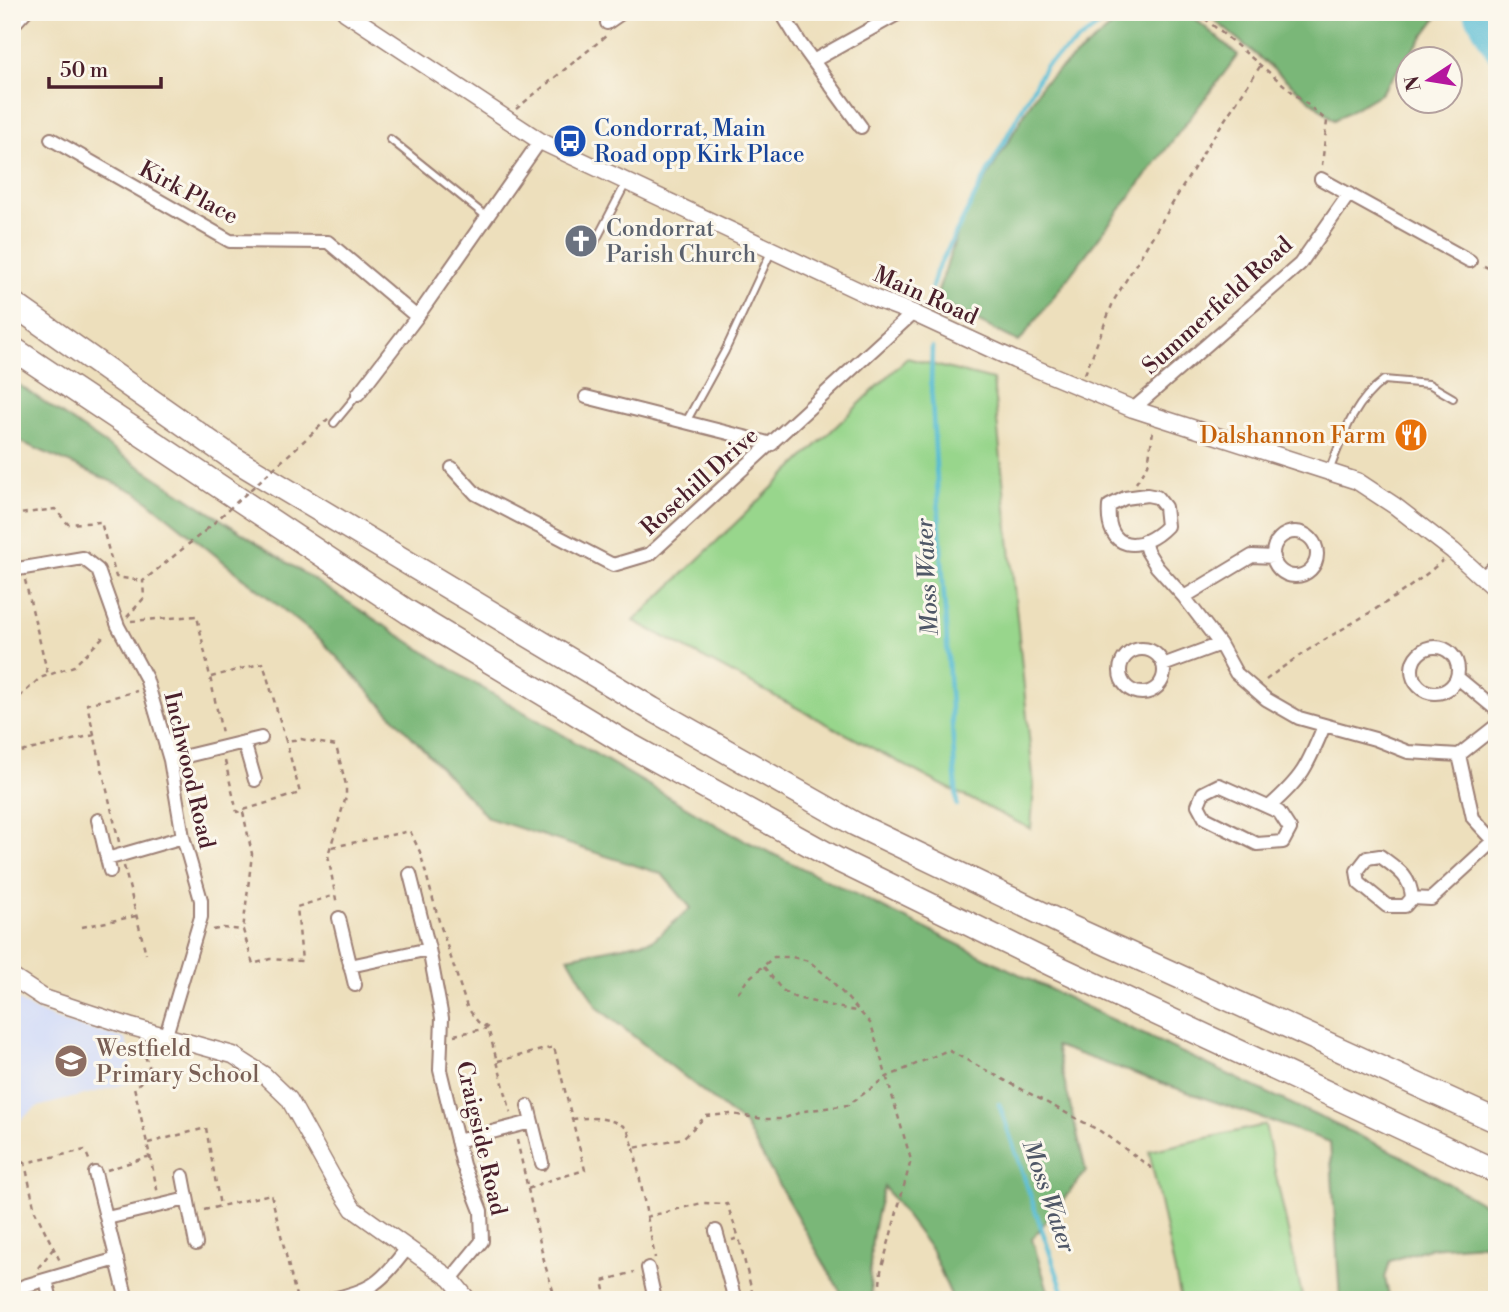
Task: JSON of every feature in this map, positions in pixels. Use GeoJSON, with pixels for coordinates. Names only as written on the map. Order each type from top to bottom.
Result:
{"type":"FeatureCollection","features":[{"type":"Feature","properties":{"kind":"highway"},"geometry":{"type":"LineString","coordinates":[[12,303],[231,457],[652,709],[855,824],[1068,926],[1497,1121]]}},
{"type":"Feature","properties":{"kind":"highway"},"geometry":{"type":"LineString","coordinates":[[12,348],[408,612],[622,741],[836,859],[1041,960],[1497,1172]]}},
{"type":"Feature","properties":{"kind":"street","name":"Main Road"},"geometry":{"type":"LineString","coordinates":[[345,12],[540,141],[876,299],[1133,409],[1357,481],[1395,506],[1453,551],[1497,591]]}},
{"type":"Feature","properties":{"kind":"street"},"geometry":{"type":"LineString","coordinates":[[607,23],[623,12]]}},
{"type":"Feature","properties":{"kind":"street"},"geometry":{"type":"LineString","coordinates":[[781,12],[861,127]]}},
{"type":"Feature","properties":{"kind":"street"},"geometry":{"type":"LineString","coordinates":[[813,61],[901,12]]}},
{"type":"Feature","properties":{"kind":"street","name":"Kirk Place"},"geometry":{"type":"LineString","coordinates":[[51,139],[230,241],[328,242],[417,317]]}},
{"type":"Feature","properties":{"kind":"street"},"geometry":{"type":"LineString","coordinates":[[358,394],[417,317],[540,141]]}},
{"type":"Feature","properties":{"kind":"street"},"geometry":{"type":"LineString","coordinates":[[1321,179],[1470,261]]}},
{"type":"Feature","properties":{"kind":"street","name":"Summerfield Road"},"geometry":{"type":"LineString","coordinates":[[1133,409],[1300,264],[1349,194]]}},
{"type":"Feature","properties":{"kind":"street","name":"Rosehill Drive"},"geometry":{"type":"LineString","coordinates":[[452,468],[476,494],[613,565],[650,554],[914,313]]}},
{"type":"Feature","properties":{"kind":"street"},"geometry":{"type":"LineString","coordinates":[[586,397],[772,444]]}},
{"type":"Feature","properties":{"kind":"street"},"geometry":{"type":"LineString","coordinates":[[1134,497],[1157,497],[1165,507],[1167,526],[1156,538],[1124,544],[1114,537],[1108,523],[1109,506],[1125,498],[1134,497]]}},
{"type":"Feature","properties":{"kind":"street"},"geometry":{"type":"LineString","coordinates":[[1144,541],[1157,567],[1220,644],[1236,673],[1266,699],[1299,718],[1375,739],[1408,752],[1459,755],[1497,725]]}},
{"type":"Feature","properties":{"kind":"street"},"geometry":{"type":"LineString","coordinates":[[1184,597],[1252,555],[1274,557]]}},
{"type":"Feature","properties":{"kind":"street","name":"Inchwood Road"},"geometry":{"type":"LineString","coordinates":[[17,569],[83,558],[98,570],[118,626],[149,687],[170,760],[183,838],[201,900],[201,917],[166,1035]]}},
{"type":"Feature","properties":{"kind":"street"},"geometry":{"type":"LineString","coordinates":[[1483,577],[1497,564]]}},
{"type":"Feature","properties":{"kind":"street"},"geometry":{"type":"LineString","coordinates":[[1163,664],[1220,644]]}},
{"type":"Feature","properties":{"kind":"street"},"geometry":{"type":"LineString","coordinates":[[1458,678],[1497,710]]}},
{"type":"Feature","properties":{"kind":"street"},"geometry":{"type":"LineString","coordinates":[[1269,807],[1296,783],[1307,768],[1324,726]]}},
{"type":"Feature","properties":{"kind":"street"},"geometry":{"type":"LineString","coordinates":[[170,760],[261,738]]}},
{"type":"Feature","properties":{"kind":"street"},"geometry":{"type":"LineString","coordinates":[[244,742],[255,780]]}},
{"type":"Feature","properties":{"kind":"street"},"geometry":{"type":"LineString","coordinates":[[1412,898],[1431,899],[1495,843],[1473,818],[1459,755]]}},
{"type":"Feature","properties":{"kind":"street"},"geometry":{"type":"LineString","coordinates":[[1219,785],[1269,807],[1279,812],[1290,829],[1283,842],[1257,844],[1205,818],[1198,805],[1203,793],[1219,785]]}},
{"type":"Feature","properties":{"kind":"street"},"geometry":{"type":"LineString","coordinates":[[99,820],[109,865],[122,855],[183,838]]}},
{"type":"Feature","properties":{"kind":"street"},"geometry":{"type":"LineString","coordinates":[[1380,856],[1406,876],[1412,888],[1412,898],[1405,906],[1387,906],[1359,883],[1357,871],[1367,858],[1380,856]]}},
{"type":"Feature","properties":{"kind":"street","name":"Craigside Road"},"geometry":{"type":"LineString","coordinates":[[410,874],[429,949],[442,1018],[440,1070],[463,1166],[481,1211],[482,1241],[451,1279]]}},
{"type":"Feature","properties":{"kind":"street"},"geometry":{"type":"LineString","coordinates":[[339,918],[355,985]]}},
{"type":"Feature","properties":{"kind":"street"},"geometry":{"type":"LineString","coordinates":[[350,965],[429,949]]}},
{"type":"Feature","properties":{"kind":"street"},"geometry":{"type":"LineString","coordinates":[[12,977],[44,998],[132,1027],[233,1055],[264,1075],[289,1099],[334,1180],[354,1209],[451,1279],[468,1300]]}},
{"type":"Feature","properties":{"kind":"street"},"geometry":{"type":"LineString","coordinates":[[528,1106],[542,1163]]}},
{"type":"Feature","properties":{"kind":"street"},"geometry":{"type":"LineString","coordinates":[[457,1141],[531,1122]]}},
{"type":"Feature","properties":{"kind":"street"},"geometry":{"type":"LineString","coordinates":[[96,1173],[127,1300]]}},
{"type":"Feature","properties":{"kind":"street"},"geometry":{"type":"LineString","coordinates":[[183,1176],[197,1244]]}},
{"type":"Feature","properties":{"kind":"street"},"geometry":{"type":"LineString","coordinates":[[107,1218],[187,1199]]}},
{"type":"Feature","properties":{"kind":"street"},"geometry":{"type":"LineString","coordinates":[[718,1237],[735,1300]]}},
{"type":"Feature","properties":{"kind":"street"},"geometry":{"type":"LineString","coordinates":[[328,1300],[355,1294],[383,1280],[408,1247]]}},
{"type":"Feature","properties":{"kind":"street"},"geometry":{"type":"LineString","coordinates":[[24,1286],[117,1259]]}},
{"type":"Feature","properties":{"kind":"street"},"geometry":{"type":"LineString","coordinates":[[648,1268],[655,1300]]}},
{"type":"Feature","properties":{"kind":"street"},"geometry":{"type":"LineString","coordinates":[[46,1280],[51,1300]]}},
{"type":"Feature","properties":{"kind":"lane"},"geometry":{"type":"LineString","coordinates":[[19,23],[29,12]]}},
{"type":"Feature","properties":{"kind":"lane"},"geometry":{"type":"LineString","coordinates":[[390,139],[487,218]]}},
{"type":"Feature","properties":{"kind":"lane"},"geometry":{"type":"LineString","coordinates":[[594,244],[626,183]]}},
{"type":"Feature","properties":{"kind":"lane"},"geometry":{"type":"LineString","coordinates":[[686,422],[725,351],[772,250]]}},
{"type":"Feature","properties":{"kind":"lane"},"geometry":{"type":"LineString","coordinates":[[1329,471],[1351,417],[1368,391],[1384,380],[1429,384],[1453,398]]}},
{"type":"Feature","properties":{"kind":"lane"},"geometry":{"type":"LineString","coordinates":[[331,420],[358,394]]}},
{"type":"Feature","properties":{"kind":"path"},"geometry":{"type":"LineString","coordinates":[[1197,12],[1326,121],[1321,179]]}},
{"type":"Feature","properties":{"kind":"path"},"geometry":{"type":"LineString","coordinates":[[504,119],[608,35],[607,23]]}},
{"type":"Feature","properties":{"kind":"path"},"geometry":{"type":"LineString","coordinates":[[1080,387],[1114,300],[1208,145],[1261,65]]}},
{"type":"Feature","properties":{"kind":"path"},"geometry":{"type":"LineString","coordinates":[[1134,497],[1136,480],[1148,465],[1155,416]]}},
{"type":"Feature","properties":{"kind":"path"},"geometry":{"type":"LineString","coordinates":[[206,530],[331,420]]}},
{"type":"Feature","properties":{"kind":"path"},"geometry":{"type":"LineString","coordinates":[[12,515],[55,509],[68,524],[101,522],[116,577],[143,581]]}},
{"type":"Feature","properties":{"kind":"path"},"geometry":{"type":"LineString","coordinates":[[12,527],[17,569],[48,675]]}},
{"type":"Feature","properties":{"kind":"path"},"geometry":{"type":"LineString","coordinates":[[1255,689],[1287,663],[1418,582],[1453,551]]}},
{"type":"Feature","properties":{"kind":"path"},"geometry":{"type":"LineString","coordinates":[[122,622],[197,616],[225,747]]}},
{"type":"Feature","properties":{"kind":"path"},"geometry":{"type":"LineString","coordinates":[[211,677],[263,663],[286,741],[301,739],[336,746],[346,785],[346,797],[328,855],[339,918]]}},
{"type":"Feature","properties":{"kind":"path"},"geometry":{"type":"LineString","coordinates":[[146,954],[87,704],[149,687]]}},
{"type":"Feature","properties":{"kind":"path"},"geometry":{"type":"LineString","coordinates":[[12,754],[94,735]]}},
{"type":"Feature","properties":{"kind":"path"},"geometry":{"type":"LineString","coordinates":[[242,811],[252,854],[243,930],[253,964],[270,958],[302,961],[297,907],[335,895]]}},
{"type":"Feature","properties":{"kind":"path"},"geometry":{"type":"LineString","coordinates":[[82,927],[136,916]]}},
{"type":"Feature","properties":{"kind":"path"},"geometry":{"type":"LineString","coordinates":[[196,933],[223,928],[243,930]]}},
{"type":"Feature","properties":{"kind":"path"},"geometry":{"type":"LineString","coordinates":[[738,993],[748,979],[774,957],[792,957],[809,961],[830,978],[871,1024],[911,1160],[881,1271],[879,1300]]}},
{"type":"Feature","properties":{"kind":"path"},"geometry":{"type":"LineString","coordinates":[[764,967],[782,990],[796,998],[857,1011]]}},
{"type":"Feature","properties":{"kind":"path"},"geometry":{"type":"LineString","coordinates":[[132,1027],[149,1066],[147,1078],[134,1087],[161,1205]]}},
{"type":"Feature","properties":{"kind":"path"},"geometry":{"type":"LineString","coordinates":[[442,1038],[488,1028],[556,1300]]}},
{"type":"Feature","properties":{"kind":"path"},"geometry":{"type":"LineString","coordinates":[[498,1061],[554,1047],[585,1170],[527,1190]]}},
{"type":"Feature","properties":{"kind":"path"},"geometry":{"type":"LineString","coordinates":[[634,1148],[683,1138],[706,1116],[732,1114],[782,1119],[804,1111],[848,1105],[887,1077],[948,1050],[1100,1131],[1153,1169]]}},
{"type":"Feature","properties":{"kind":"path"},"geometry":{"type":"LineString","coordinates":[[572,1119],[595,1116],[613,1120],[628,1128],[657,1265],[603,1281],[607,1300]]}},
{"type":"Feature","properties":{"kind":"path"},"geometry":{"type":"LineString","coordinates":[[147,1143],[206,1128],[220,1206]]}},
{"type":"Feature","properties":{"kind":"path"},"geometry":{"type":"LineString","coordinates":[[12,1134],[25,1163],[35,1211],[66,1274]]}},
{"type":"Feature","properties":{"kind":"path"},"geometry":{"type":"LineString","coordinates":[[12,1160],[25,1163],[85,1150],[96,1173],[150,1156]]}},
{"type":"Feature","properties":{"kind":"path"},"geometry":{"type":"LineString","coordinates":[[190,1213],[271,1194],[297,1300]]}},
{"type":"Feature","properties":{"kind":"path"},"geometry":{"type":"LineString","coordinates":[[646,1217],[702,1203],[727,1204],[739,1238],[754,1300]]}},
{"type":"Feature","properties":{"kind":"path"},"geometry":{"type":"LineString","coordinates":[[718,1237],[739,1238]]}},
{"type":"Feature","properties":{"kind":"shaded area","name":"Westfield Primary School"},"geometry":{"type":"Polygon","coordinates":[[[12,996],[28,1007],[64,1023],[126,1039],[134,1082],[37,1107],[12,1127],[12,996]]]}},
{"type":"Feature","properties":{"kind":"green space"},"geometry":{"type":"Polygon","coordinates":[[[1129,12],[1187,12],[1238,55],[1019,342],[935,300],[962,220],[1042,84],[1129,12]]]}},
{"type":"Feature","properties":{"kind":"green space"},"geometry":{"type":"Polygon","coordinates":[[[1205,12],[1441,12],[1416,46],[1394,46],[1394,75],[1380,94],[1334,120],[1205,12]]]}},
{"type":"Feature","properties":{"kind":"green space"},"geometry":{"type":"Polygon","coordinates":[[[907,358],[993,380],[1034,786],[1031,829],[936,782],[634,621],[907,358]]]}},
{"type":"Feature","properties":{"kind":"green space"},"geometry":{"type":"Polygon","coordinates":[[[12,380],[114,450],[462,676],[734,835],[1117,1022],[1400,1155],[1497,1212],[1497,1243],[1429,1248],[1390,1261],[1385,1278],[1390,1300],[1340,1300],[1330,1142],[1056,1046],[1086,1171],[1032,1239],[1051,1300],[953,1300],[932,1251],[884,1187],[872,1243],[872,1300],[845,1300],[744,1124],[597,1007],[568,957],[653,940],[691,908],[662,874],[488,818],[320,639],[138,493],[12,438],[12,380]]]}},
{"type":"Feature","properties":{"kind":"green space"},"geometry":{"type":"Polygon","coordinates":[[[1265,1125],[1303,1300],[1181,1300],[1149,1151],[1265,1125]]]}},
{"type":"Feature","properties":{"kind":"waterway","name":"Moss Water"},"geometry":{"type":"LineString","coordinates":[[930,295],[936,272],[1045,66],[1114,14],[1128,12]]}},
{"type":"Feature","properties":{"kind":"waterway"},"geometry":{"type":"LineString","coordinates":[[1476,12],[1497,49]]}},
{"type":"Feature","properties":{"kind":"waterway","name":"Moss Water"},"geometry":{"type":"LineString","coordinates":[[932,347],[931,385],[957,805]]}},
{"type":"Feature","properties":{"kind":"waterway","name":"Moss Water"},"geometry":{"type":"LineString","coordinates":[[999,1104],[1066,1300]]}},
{"type":"Feature","properties":{"kind":"place","name":"Condorrat, Main Road opp Kirk Place"},"geometry":{"type":"Point","coordinates":[570,141]}},
{"type":"Feature","properties":{"kind":"place","name":"Condorrat Parish Church"},"geometry":{"type":"Point","coordinates":[581,241]}},
{"type":"Feature","properties":{"kind":"place","name":"Dalshannon Farm"},"geometry":{"type":"Point","coordinates":[1411,435]}},
{"type":"Feature","properties":{"kind":"place","name":"Westfield Primary School"},"geometry":{"type":"Point","coordinates":[71,1061]}}]}
